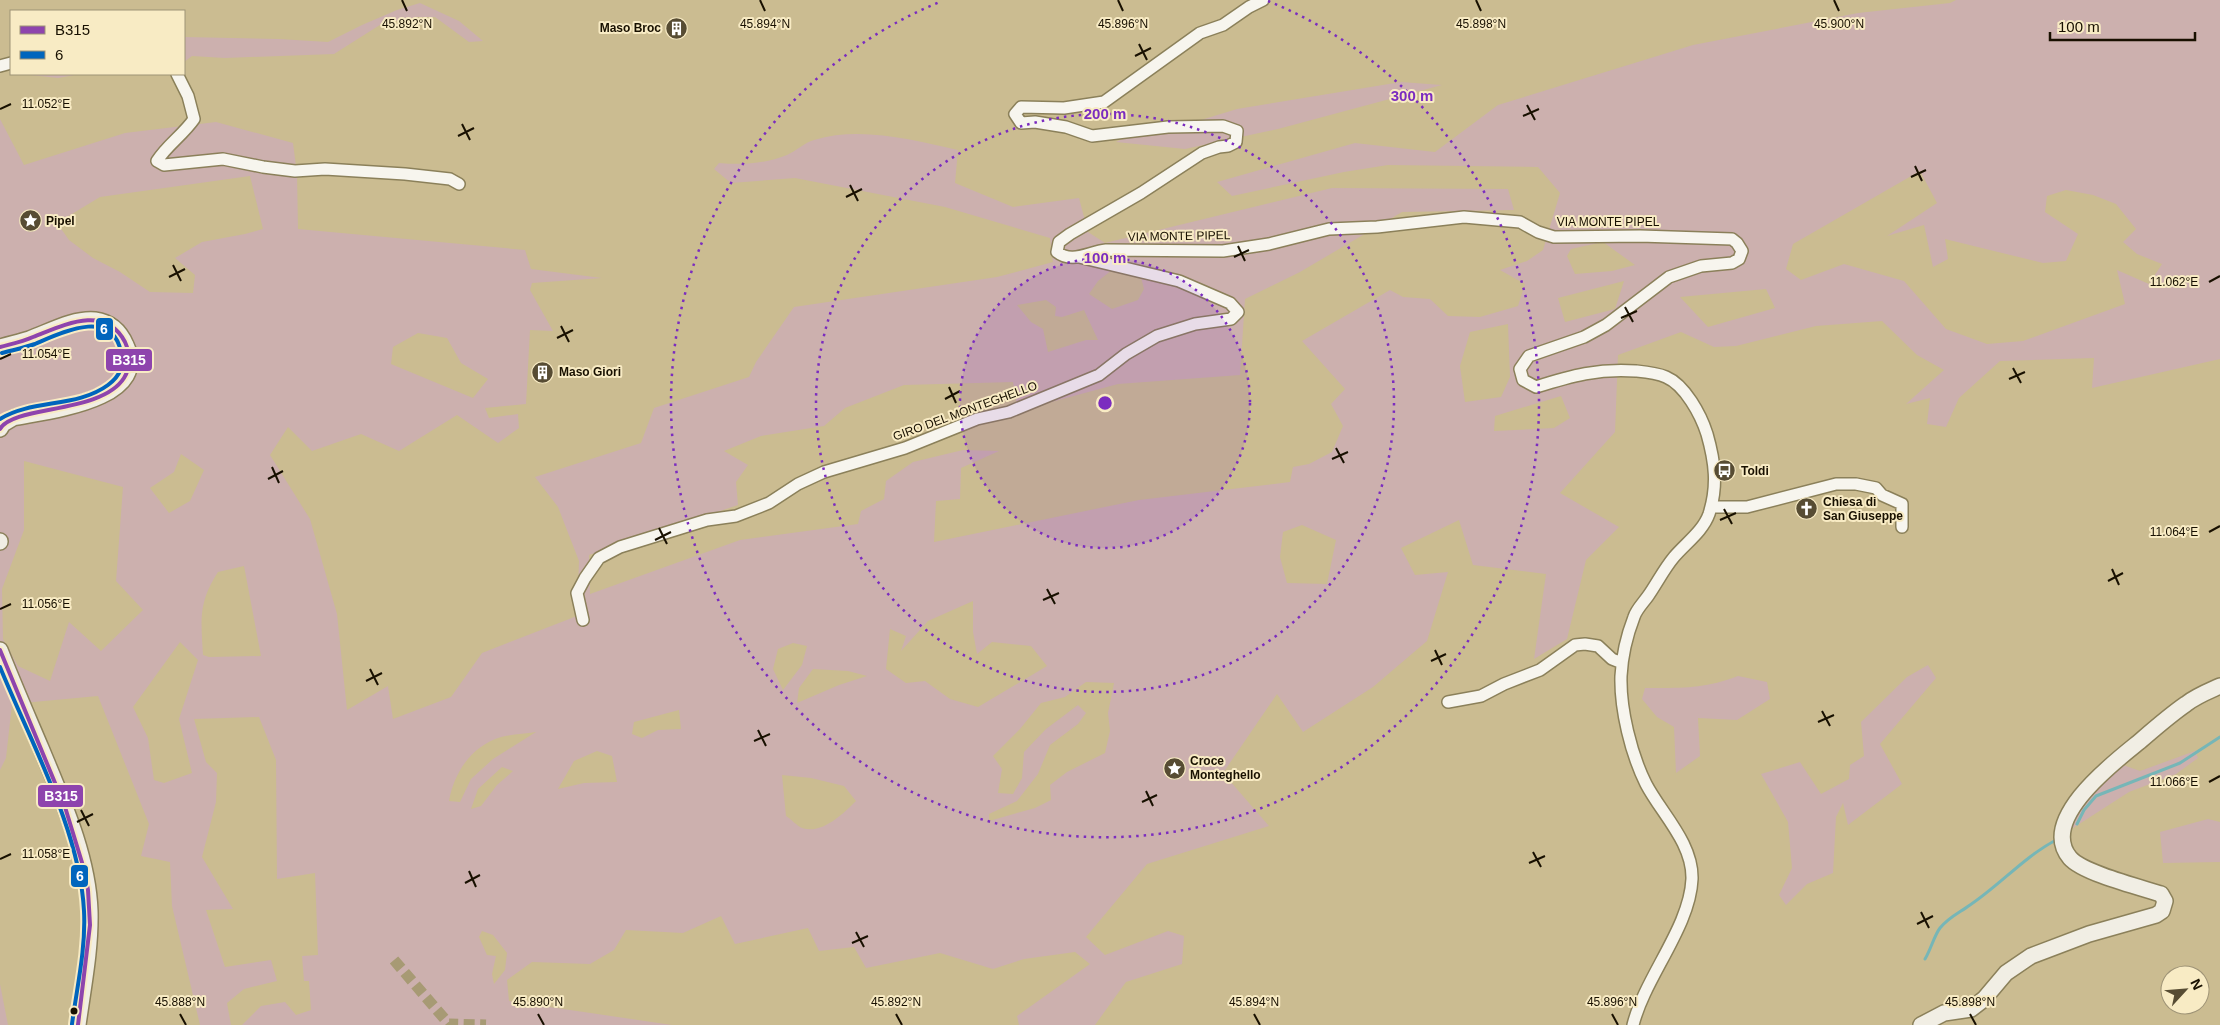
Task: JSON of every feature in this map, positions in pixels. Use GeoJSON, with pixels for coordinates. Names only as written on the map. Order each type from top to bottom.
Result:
{"type":"FeatureCollection","features":[{"type":"Feature","properties":{"kind":"main road"},"geometry":{"type":"LineString","coordinates":[[0,347],[28,340],[70,324],[94,320],[110,325],[122,335],[130,353],[128,369],[121,384],[98,399],[13,418],[3,424],[0,430]]}},
{"type":"Feature","properties":{"kind":"main road"},"geometry":{"type":"LineString","coordinates":[[0,650],[57,787],[76,839],[83,868],[90,912],[86,969],[78,1025]]}},
{"type":"Feature","properties":{"kind":"main road"},"geometry":{"type":"LineString","coordinates":[[1921,1025],[1944,1013],[1970,1009],[1984,999],[2006,973],[2031,956],[2089,934],[2156,915],[2162,911],[2165,901],[2160,894],[2077,865],[2065,850],[2062,841],[2063,830],[2068,816],[2084,791],[2103,771],[2187,703],[2220,686]]}},
{"type":"Feature","properties":{"kind":"street","name":"VIA MONTE PIPEL"},"geometry":{"type":"LineString","coordinates":[[1263,0],[1223,25],[1200,33],[1104,102],[1064,108],[1021,107],[1016,114],[1020,123],[1035,122],[1066,127],[1092,136],[1168,127],[1223,126],[1237,132],[1236,142],[1202,153],[1141,193],[1059,242],[1057,252],[1064,258],[1106,250],[1223,251],[1261,245],[1329,229],[1377,227],[1464,217],[1520,222],[1538,232],[1554,237],[1640,236],[1732,239],[1742,251],[1739,259],[1732,263],[1701,266],[1669,277],[1653,287],[1606,325],[1584,337],[1529,356],[1520,369],[1523,380],[1536,387],[1599,370],[1652,373],[1667,377],[1692,401],[1703,422],[1715,464],[1716,481],[1710,507]]}},
{"type":"Feature","properties":{"kind":"street"},"geometry":{"type":"LineString","coordinates":[[178,75],[188,96],[194,119],[184,133],[164,150],[157,161],[164,165],[223,159],[295,170],[325,169],[405,174],[450,179],[459,184]]}},
{"type":"Feature","properties":{"kind":"street","name":"GIRO DEL MONTEGHELLO"},"geometry":{"type":"LineString","coordinates":[[583,620],[578,592],[585,578],[599,558],[620,547],[707,520],[736,516],[768,503],[798,484],[824,472],[904,448],[977,419],[1009,412],[1099,375],[1126,354],[1156,336],[1195,324],[1231,319],[1238,312],[1230,303],[1179,281],[1079,256]]}},
{"type":"Feature","properties":{"kind":"street"},"geometry":{"type":"LineString","coordinates":[[1633,1025],[1641,998],[1683,913],[1692,879],[1690,865],[1678,835],[1646,783],[1635,758],[1626,718],[1621,678],[1622,663],[1634,616],[1673,558],[1699,531],[1708,516],[1710,507],[1747,508],[1827,486],[1856,484],[1876,488],[1882,495],[1902,504],[1902,527]]}},
{"type":"Feature","properties":{"kind":"street"},"geometry":{"type":"LineString","coordinates":[[1448,702],[1481,696],[1504,684],[1540,670],[1575,645],[1598,646],[1612,659],[1622,663]]}},
{"type":"Feature","properties":{"kind":"shaded area"},"geometry":{"type":"Polygon","coordinates":[[[1956,0],[2220,0],[2220,359],[2092,388],[2094,358],[2000,361],[1959,398],[1946,427],[1927,424],[1930,398],[1906,404],[1944,370],[1917,355],[1882,321],[1816,326],[1736,346],[1714,347],[1681,332],[1618,355],[1615,432],[1560,493],[1619,527],[1586,560],[1567,639],[1534,659],[1546,574],[1473,565],[1459,520],[1401,548],[1415,575],[1448,572],[1427,641],[1373,687],[1303,732],[1277,694],[1223,773],[1269,826],[1147,864],[1086,937],[1105,955],[1168,931],[1184,936],[1182,964],[1126,982],[1095,1025],[1019,1025],[1017,1016],[1090,964],[1075,952],[1024,959],[993,969],[940,953],[866,968],[854,947],[819,951],[808,928],[735,944],[721,916],[683,933],[626,930],[614,950],[590,964],[532,962],[507,980],[509,1001],[672,1025],[242,1025],[261,1006],[285,1002],[296,1015],[311,1010],[309,981],[304,981],[302,956],[318,955],[315,873],[277,879],[276,760],[259,717],[194,719],[206,762],[217,773],[216,802],[202,857],[233,909],[206,910],[225,967],[271,960],[277,981],[244,989],[227,1003],[231,1025],[200,1025],[172,906],[170,862],[141,856],[149,824],[98,696],[12,704],[6,758],[0,770],[0,119],[24,165],[125,133],[216,122],[293,143],[297,174],[298,229],[525,250],[531,269],[602,278],[532,283],[530,290],[553,331],[530,330],[526,404],[485,408],[489,418],[518,414],[519,428],[498,443],[457,415],[399,451],[361,434],[312,451],[288,427],[270,455],[310,519],[337,614],[347,710],[388,686],[393,719],[451,697],[482,653],[577,616],[579,561],[558,507],[535,477],[641,443],[654,408],[749,377],[756,362],[794,307],[997,277],[1053,262],[1050,238],[945,207],[795,178],[731,183],[714,169],[719,163],[745,164],[761,162],[787,155],[810,141],[850,134],[868,134],[923,142],[958,150],[955,183],[1013,207],[1079,198],[1088,232],[1105,243],[1332,188],[1508,189],[1514,210],[1402,212],[1300,272],[1245,299],[1240,375],[1118,384],[1018,411],[1013,382],[904,385],[845,408],[824,426],[761,436],[724,451],[748,465],[736,482],[738,505],[589,555],[590,594],[740,540],[858,524],[861,511],[884,499],[886,481],[913,462],[963,450],[999,451],[961,468],[960,499],[936,501],[934,542],[1139,500],[1290,482],[1293,467],[1309,464],[1332,452],[1343,426],[1331,404],[1345,389],[1302,341],[1390,290],[1403,297],[1430,299],[1448,316],[1480,317],[1518,306],[1525,284],[1500,270],[1527,261],[1543,250],[1560,193],[1538,167],[1388,165],[1344,172],[1232,196],[1217,182],[1355,143],[1435,152],[1498,105],[1693,45],[1858,13],[1950,3],[1956,0]],[[1920,171],[1793,244],[1786,269],[1801,280],[1844,264],[1904,281],[1946,329],[1987,344],[2023,341],[2125,304],[2117,270],[2149,284],[2162,264],[2137,254],[2123,242],[2136,229],[2116,204],[2093,195],[2066,190],[2047,196],[2045,212],[2078,234],[2066,261],[2043,263],[1945,239],[1948,259],[1933,267],[1924,225],[1887,236],[1937,203],[1920,171]],[[250,176],[100,197],[57,223],[69,240],[93,258],[120,272],[150,292],[193,293],[195,275],[175,258],[202,242],[263,229],[250,176]],[[1603,242],[1571,249],[1567,256],[1575,274],[1612,271],[1635,265],[1603,242]],[[1112,270],[1098,281],[1089,294],[1112,309],[1138,300],[1144,289],[1141,277],[1112,270]],[[1624,281],[1558,298],[1565,322],[1615,309],[1624,281]],[[1766,289],[1680,297],[1708,327],[1775,308],[1766,289]],[[1046,300],[1017,305],[1031,322],[1043,329],[1048,352],[1086,340],[1098,340],[1084,310],[1062,317],[1055,316],[1056,307],[1046,300]],[[1508,324],[1470,332],[1460,366],[1465,402],[1501,397],[1510,377],[1508,324]],[[418,333],[393,347],[391,364],[473,398],[488,379],[461,363],[447,338],[418,333]],[[1561,396],[1495,416],[1494,431],[1554,428],[1570,418],[1561,396]],[[181,454],[174,472],[150,488],[169,513],[190,501],[204,470],[181,454]],[[24,461],[24,530],[2,589],[3,639],[18,666],[50,681],[69,622],[101,651],[143,610],[116,581],[123,487],[24,461]],[[1302,525],[1283,532],[1280,557],[1287,583],[1327,584],[1336,540],[1302,525]],[[244,566],[218,572],[202,612],[203,655],[209,657],[261,656],[244,566]],[[973,601],[928,621],[901,651],[906,636],[890,629],[886,669],[906,683],[925,681],[950,699],[978,707],[1047,666],[1031,646],[992,642],[977,654],[973,632],[973,601]],[[180,642],[133,707],[148,738],[154,780],[164,783],[192,773],[179,719],[198,660],[180,642]],[[793,643],[778,649],[773,669],[783,690],[802,665],[807,646],[793,643]],[[813,669],[799,688],[797,703],[839,685],[867,676],[848,671],[813,669]],[[1086,682],[1065,697],[1041,703],[1020,729],[993,756],[1002,769],[998,793],[1013,794],[1022,778],[1024,752],[1046,729],[1078,705],[1086,713],[1078,724],[1050,745],[1038,774],[1017,801],[989,814],[989,821],[1035,808],[1051,800],[1050,785],[1067,772],[1105,753],[1110,731],[1108,713],[1114,683],[1086,682]],[[679,710],[634,722],[632,734],[642,738],[658,730],[681,729],[679,710]],[[536,732],[490,741],[473,754],[455,780],[449,801],[460,802],[471,779],[493,759],[536,732]],[[597,751],[574,761],[558,789],[584,783],[617,782],[612,756],[597,751]],[[502,767],[478,789],[471,809],[481,806],[497,785],[513,771],[502,767]],[[782,775],[786,816],[798,826],[810,829],[825,826],[856,801],[844,786],[811,778],[782,775]],[[482,931],[479,937],[487,955],[496,956],[492,974],[494,984],[505,970],[507,953],[493,935],[482,931]]]}},
{"type":"Feature","properties":{"kind":"shaded area"},"geometry":{"type":"Polygon","coordinates":[[[420,3],[459,21],[483,41],[469,42],[435,17],[418,17],[383,23],[334,54],[225,58],[192,56],[185,61],[185,37],[328,42],[397,10],[420,3]]]}},
{"type":"Feature","properties":{"kind":"shaded area"},"geometry":{"type":"Polygon","coordinates":[[[31,75],[74,75],[58,78],[31,75]]]}},
{"type":"Feature","properties":{"kind":"shaded area"},"geometry":{"type":"Polygon","coordinates":[[[1401,82],[1442,85],[1278,129],[1185,149],[1116,142],[1137,132],[1165,131],[1237,109],[1401,82]]]}},
{"type":"Feature","properties":{"kind":"shaded area"},"geometry":{"type":"Polygon","coordinates":[[[1928,665],[1936,678],[1880,744],[1902,784],[1848,825],[1843,803],[1836,817],[1833,873],[1807,884],[1786,905],[1779,895],[1792,868],[1788,822],[1761,774],[1800,762],[1821,794],[1849,779],[1850,765],[1864,756],[1861,722],[1907,677],[1928,665]]]}},
{"type":"Feature","properties":{"kind":"shaded area"},"geometry":{"type":"Polygon","coordinates":[[[1738,676],[1767,682],[1770,699],[1737,720],[1698,718],[1700,756],[1676,773],[1674,727],[1657,717],[1642,699],[1645,688],[1703,686],[1738,676]]]}},
{"type":"Feature","properties":{"kind":"shaded area"},"geometry":{"type":"Polygon","coordinates":[[[2195,751],[2198,758],[2176,774],[2129,792],[2073,828],[2070,821],[2084,796],[2123,765],[2140,771],[2195,751]]]}},
{"type":"Feature","properties":{"kind":"shaded area"},"geometry":{"type":"Polygon","coordinates":[[[2208,819],[2220,822],[2220,862],[2163,863],[2160,832],[2208,819]]]}},
{"type":"Feature","properties":{"kind":"shaded area"},"geometry":{"type":"Polygon","coordinates":[[[0,984],[8,1025],[0,1025],[0,984]]]}},
{"type":"Feature","properties":{"kind":"waterway"},"geometry":{"type":"LineString","coordinates":[[2077,824],[2084,810],[2096,796],[2180,763],[2220,737]]}},
{"type":"Feature","properties":{"kind":"waterway"},"geometry":{"type":"LineString","coordinates":[[1925,959],[1938,931],[1947,921],[1981,897],[2033,855],[2056,840]]}},
{"type":"Feature","properties":{"kind":"tunnel"},"geometry":{"type":"LineString","coordinates":[[394,960],[449,1024],[486,1025]]}},
{"type":"Feature","properties":{"kind":"transit line","name":"B315"},"geometry":{"type":"LineString","coordinates":[[0,347],[70,323],[95,320],[106,323],[116,330],[125,342],[129,360],[124,378],[113,390],[78,404],[22,416],[8,421],[0,429]]}},
{"type":"Feature","properties":{"kind":"transit line","name":"6"},"geometry":{"type":"LineString","coordinates":[[0,419],[26,408],[69,401],[96,392],[116,378],[122,362],[116,338],[107,330],[97,327],[71,330],[31,345],[2,353]]}},
{"type":"Feature","properties":{"kind":"transit line","name":"B315"},"geometry":{"type":"LineString","coordinates":[[0,650],[65,807],[84,869],[88,890],[90,925],[78,1025]]}},
{"type":"Feature","properties":{"kind":"transit line","name":"6"},"geometry":{"type":"LineString","coordinates":[[0,667],[52,786],[64,818],[80,880],[84,911],[84,939],[72,1024]]}},
{"type":"Feature","properties":{"kind":"place","name":"Maso Broc"},"geometry":{"type":"Point","coordinates":[677,28]}},
{"type":"Feature","properties":{"kind":"place","name":"Pipel"},"geometry":{"type":"Point","coordinates":[30,221]}},
{"type":"Feature","properties":{"kind":"place","name":"Maso Giori"},"geometry":{"type":"Point","coordinates":[543,372]}},
{"type":"Feature","properties":{"kind":"place","name":"Toldi"},"geometry":{"type":"Point","coordinates":[1725,471]}},
{"type":"Feature","properties":{"kind":"place","name":"Chiesa di San Giuseppe"},"geometry":{"type":"Point","coordinates":[1807,509]}},
{"type":"Feature","properties":{"kind":"place","name":"Croce Monteghello"},"geometry":{"type":"Point","coordinates":[1174,768]}}]}
